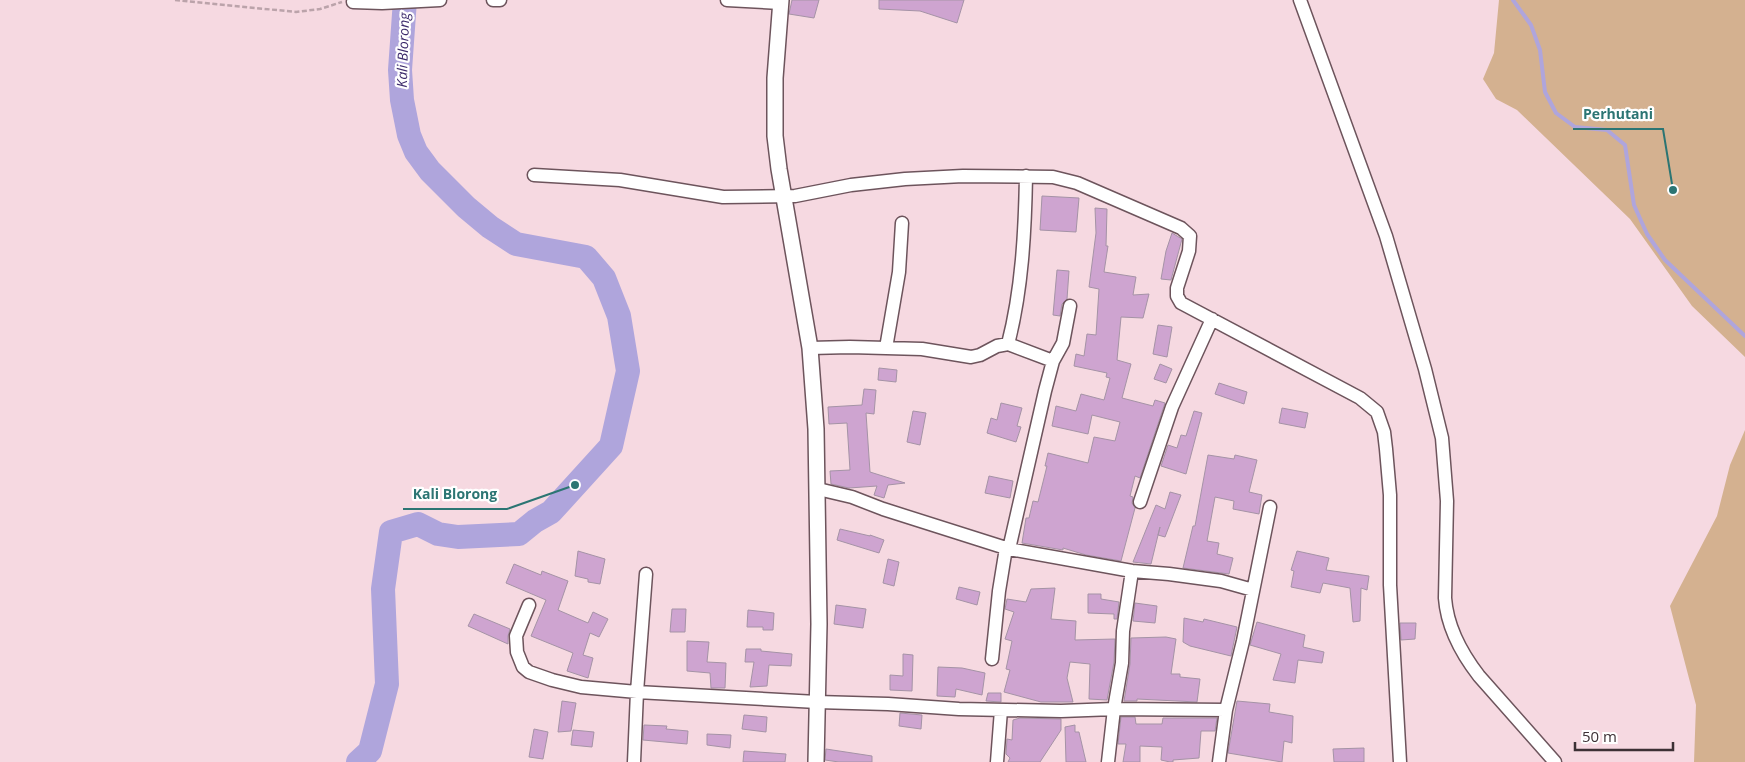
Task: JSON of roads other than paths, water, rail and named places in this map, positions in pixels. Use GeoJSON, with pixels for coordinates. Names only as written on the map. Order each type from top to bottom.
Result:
{"type":"FeatureCollection","features":[{"type":"Feature","properties":{"kind":"street"},"geometry":{"type":"LineString","coordinates":[[353,2],[382,3],[440,0]]}},
{"type":"Feature","properties":{"kind":"street"},"geometry":{"type":"LineString","coordinates":[[493,0],[500,0]]}},
{"type":"Feature","properties":{"kind":"street"},"geometry":{"type":"LineString","coordinates":[[727,0],[780,2],[774,118],[779,169],[810,348],[816,429],[819,624],[816,762]]}},
{"type":"Feature","properties":{"kind":"street"},"geometry":{"type":"LineString","coordinates":[[1300,0],[1386,236],[1425,369],[1442,438],[1447,502],[1444,598],[1448,617],[1469,663],[1555,762]]}},
{"type":"Feature","properties":{"kind":"street"},"geometry":{"type":"LineString","coordinates":[[534,175],[620,180],[723,197],[784,197],[851,185],[963,176],[1053,178],[1077,183],[1137,207],[1187,232],[1190,236],[1191,244],[1177,288],[1177,296],[1181,302],[1360,398],[1377,412],[1381,421],[1385,440],[1390,495],[1390,585],[1400,762]]}},
{"type":"Feature","properties":{"kind":"street"},"geometry":{"type":"LineString","coordinates":[[1008,344],[1015,310],[1024,239],[1026,176]]}},
{"type":"Feature","properties":{"kind":"street"},"geometry":{"type":"LineString","coordinates":[[886,348],[899,272],[902,223]]}},
{"type":"Feature","properties":{"kind":"street"},"geometry":{"type":"LineString","coordinates":[[992,660],[999,591],[1008,548],[1053,361],[1064,343],[1070,306]]}},
{"type":"Feature","properties":{"kind":"street"},"geometry":{"type":"LineString","coordinates":[[1140,502],[1172,407],[1212,318]]}},
{"type":"Feature","properties":{"kind":"street"},"geometry":{"type":"LineString","coordinates":[[810,348],[922,349],[971,356],[980,355],[997,346],[1008,344],[1053,361]]}},
{"type":"Feature","properties":{"kind":"street"},"geometry":{"type":"LineString","coordinates":[[818,490],[852,497],[883,509],[1008,548],[1132,571],[1221,581],[1253,590]]}},
{"type":"Feature","properties":{"kind":"street"},"geometry":{"type":"LineString","coordinates":[[1219,762],[1226,710],[1270,507]]}},
{"type":"Feature","properties":{"kind":"street"},"geometry":{"type":"LineString","coordinates":[[1108,762],[1114,709],[1121,674],[1122,636],[1132,571]]}},
{"type":"Feature","properties":{"kind":"street"},"geometry":{"type":"LineString","coordinates":[[634,762],[646,574]]}},
{"type":"Feature","properties":{"kind":"street"},"geometry":{"type":"LineString","coordinates":[[529,606],[516,636],[516,652],[523,668],[529,672],[566,684],[598,689],[816,702],[862,702],[959,709],[1061,711],[1114,709],[1226,710]]}},
{"type":"Feature","properties":{"kind":"street"},"geometry":{"type":"LineString","coordinates":[[997,762],[1001,710]]}},
{"type":"Feature","properties":{"kind":"waterway","name":"Kali Blorong"},"geometry":{"type":"LineString","coordinates":[[358,762],[370,751],[387,684],[383,589],[391,532],[418,524],[438,534],[458,537],[519,534],[535,521],[551,512],[611,446],[628,371],[619,316],[604,278],[586,257],[516,244],[490,227],[466,207],[430,171],[416,152],[409,135],[402,100],[400,70],[405,0]]}},
{"type":"Feature","properties":{"kind":"waterway"},"geometry":{"type":"LineString","coordinates":[[1513,0],[1531,25],[1540,50],[1545,92],[1556,113],[1575,127],[1607,130],[1625,145],[1634,205],[1647,234],[1665,260],[1745,336]]}},
{"type":"Feature","properties":{"kind":"place","name":"Perhutani"},"geometry":{"type":"Point","coordinates":[1673,190]}},
{"type":"Feature","properties":{"kind":"place","name":"Kali Blorong"},"geometry":{"type":"Point","coordinates":[575,485]}}]}
